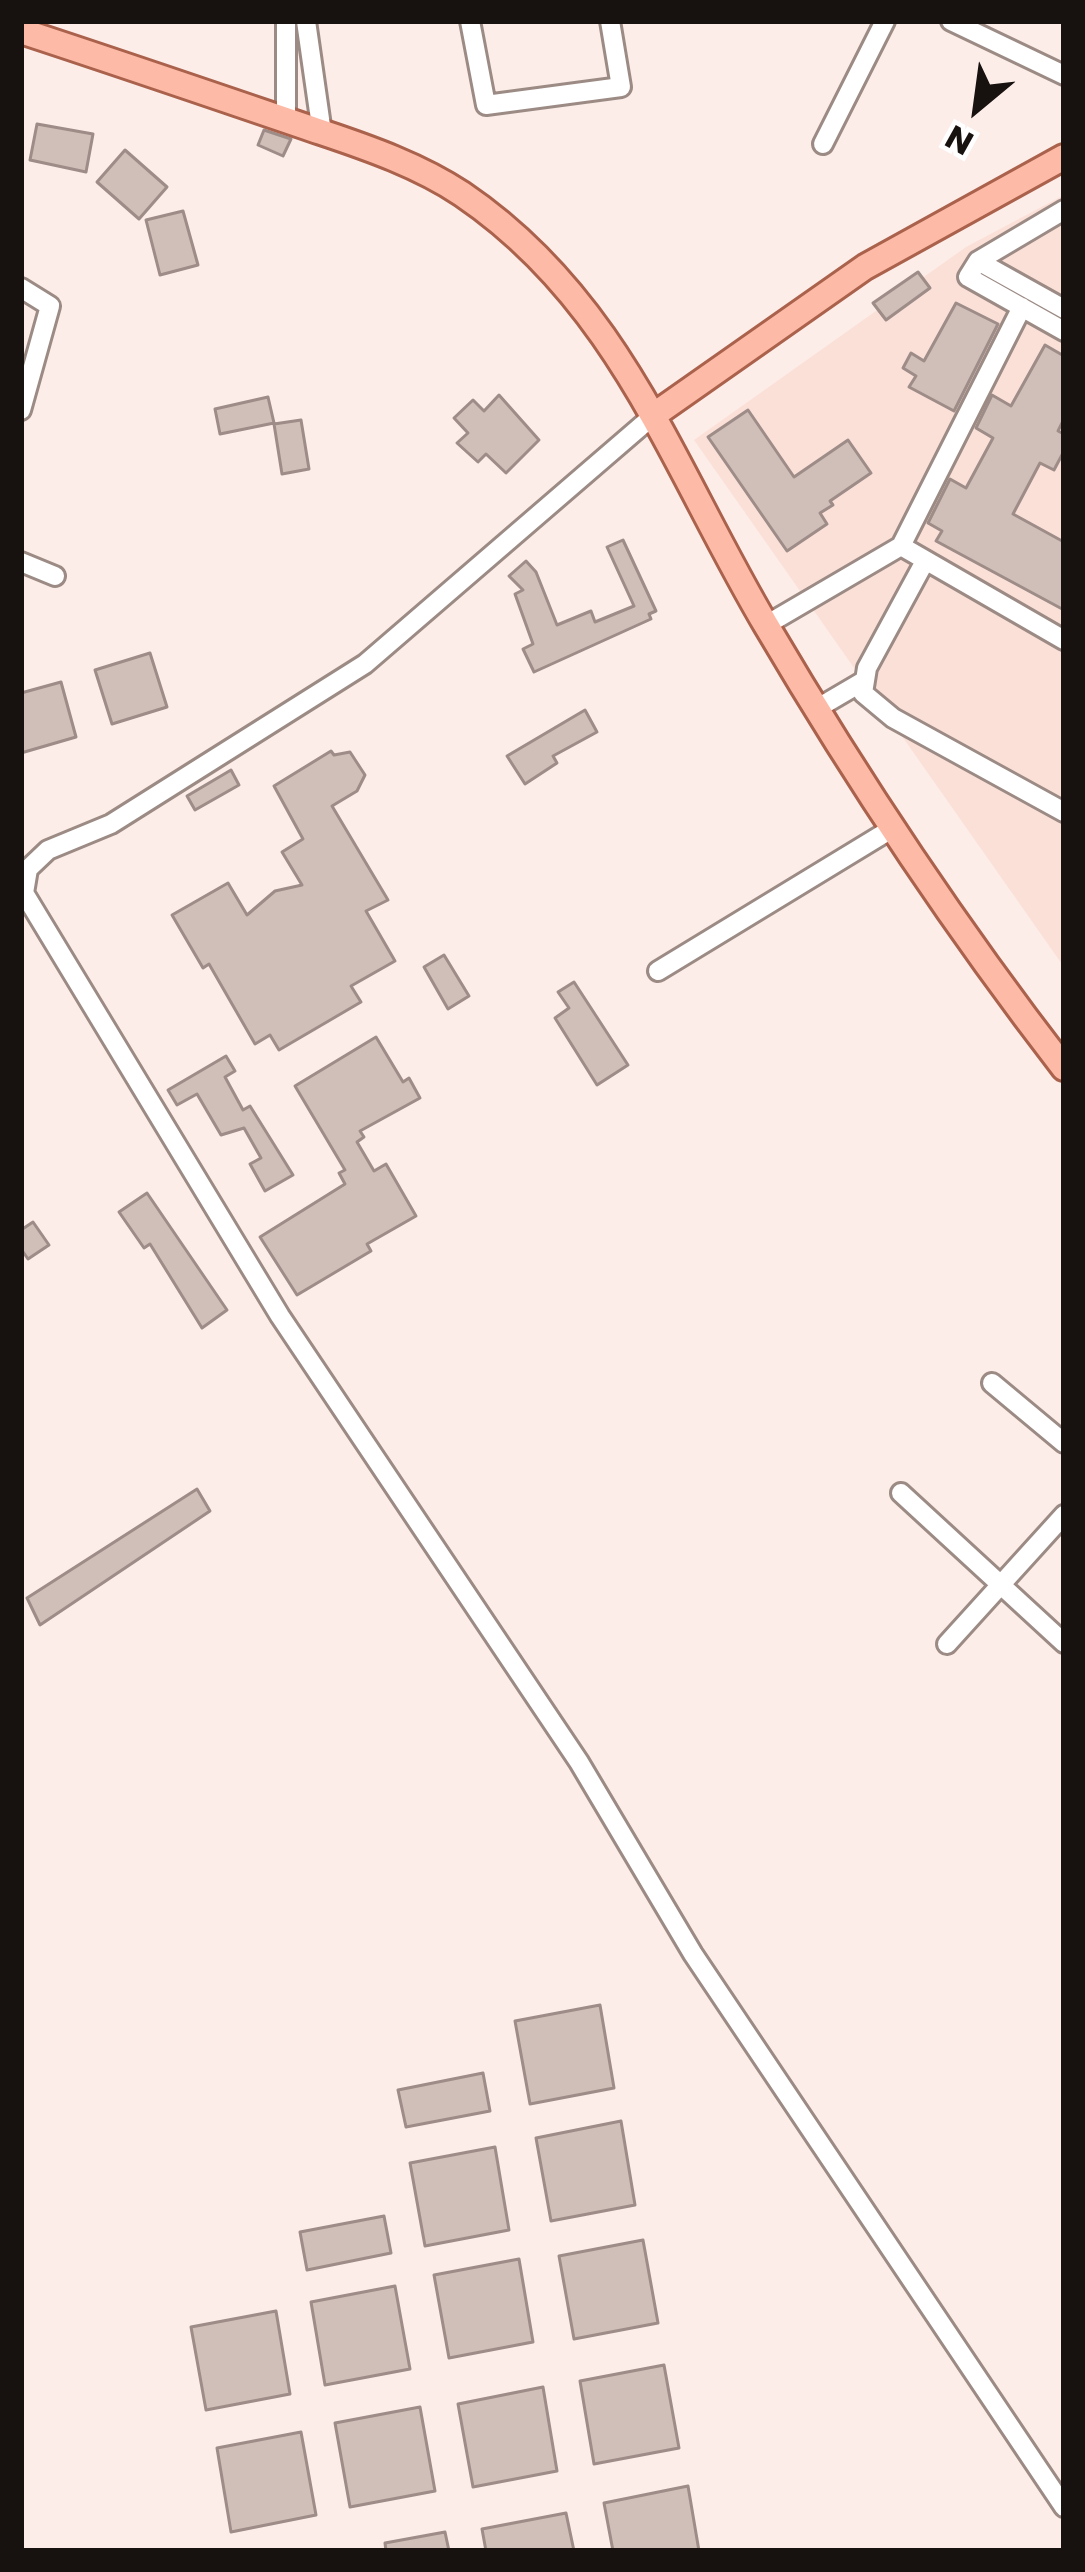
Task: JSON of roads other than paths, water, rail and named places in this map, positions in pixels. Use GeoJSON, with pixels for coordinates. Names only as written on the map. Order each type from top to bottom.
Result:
{"type":"FeatureCollection","features":[{"type":"Feature","properties":{"kind":"main road"},"geometry":{"type":"LineString","coordinates":[[21,31],[286,118],[437,179],[511,232],[600,327],[893,828],[1064,1068]]}},
{"type":"Feature","properties":{"kind":"main road"},"geometry":{"type":"LineString","coordinates":[[654,415],[865,267],[1064,157]]}},
{"type":"Feature","properties":{"kind":"street"},"geometry":{"type":"LineString","coordinates":[[286,21],[286,118]]}},
{"type":"Feature","properties":{"kind":"street"},"geometry":{"type":"LineString","coordinates":[[305,21],[322,133]]}},
{"type":"Feature","properties":{"kind":"street"},"geometry":{"type":"LineString","coordinates":[[470,21],[486,105],[621,87],[610,21]]}},
{"type":"Feature","properties":{"kind":"street"},"geometry":{"type":"LineString","coordinates":[[823,145],[885,21]]}},
{"type":"Feature","properties":{"kind":"street"},"geometry":{"type":"LineString","coordinates":[[950,21],[1064,75]]}},
{"type":"Feature","properties":{"kind":"street"},"geometry":{"type":"LineString","coordinates":[[973,269],[1064,210]]}},
{"type":"Feature","properties":{"kind":"street"},"geometry":{"type":"LineString","coordinates":[[973,269],[1022,308],[1064,331]]}},
{"type":"Feature","properties":{"kind":"street"},"geometry":{"type":"LineString","coordinates":[[973,269],[1064,309]]}},
{"type":"Feature","properties":{"kind":"street"},"geometry":{"type":"LineString","coordinates":[[21,288],[50,306],[21,410]]}},
{"type":"Feature","properties":{"kind":"street"},"geometry":{"type":"LineString","coordinates":[[771,622],[902,546],[1022,308]]}},
{"type":"Feature","properties":{"kind":"street"},"geometry":{"type":"LineString","coordinates":[[654,415],[489,561],[340,682],[111,824],[48,850],[23,879],[35,920],[280,1316],[579,1762],[692,1954],[1063,2504]]}},
{"type":"Feature","properties":{"kind":"street"},"geometry":{"type":"LineString","coordinates":[[902,546],[924,563],[1064,640]]}},
{"type":"Feature","properties":{"kind":"street"},"geometry":{"type":"LineString","coordinates":[[21,562],[55,576]]}},
{"type":"Feature","properties":{"kind":"street"},"geometry":{"type":"LineString","coordinates":[[822,705],[862,682],[924,563]]}},
{"type":"Feature","properties":{"kind":"street"},"geometry":{"type":"LineString","coordinates":[[862,682],[872,704],[892,718],[1064,812]]}},
{"type":"Feature","properties":{"kind":"street"},"geometry":{"type":"LineString","coordinates":[[658,971],[893,828]]}},
{"type":"Feature","properties":{"kind":"street"},"geometry":{"type":"LineString","coordinates":[[992,1383],[1064,1443]]}},
{"type":"Feature","properties":{"kind":"street"},"geometry":{"type":"LineString","coordinates":[[901,1493],[1064,1643]]}},
{"type":"Feature","properties":{"kind":"street"},"geometry":{"type":"LineString","coordinates":[[947,1644],[1064,1515]]}}]}
